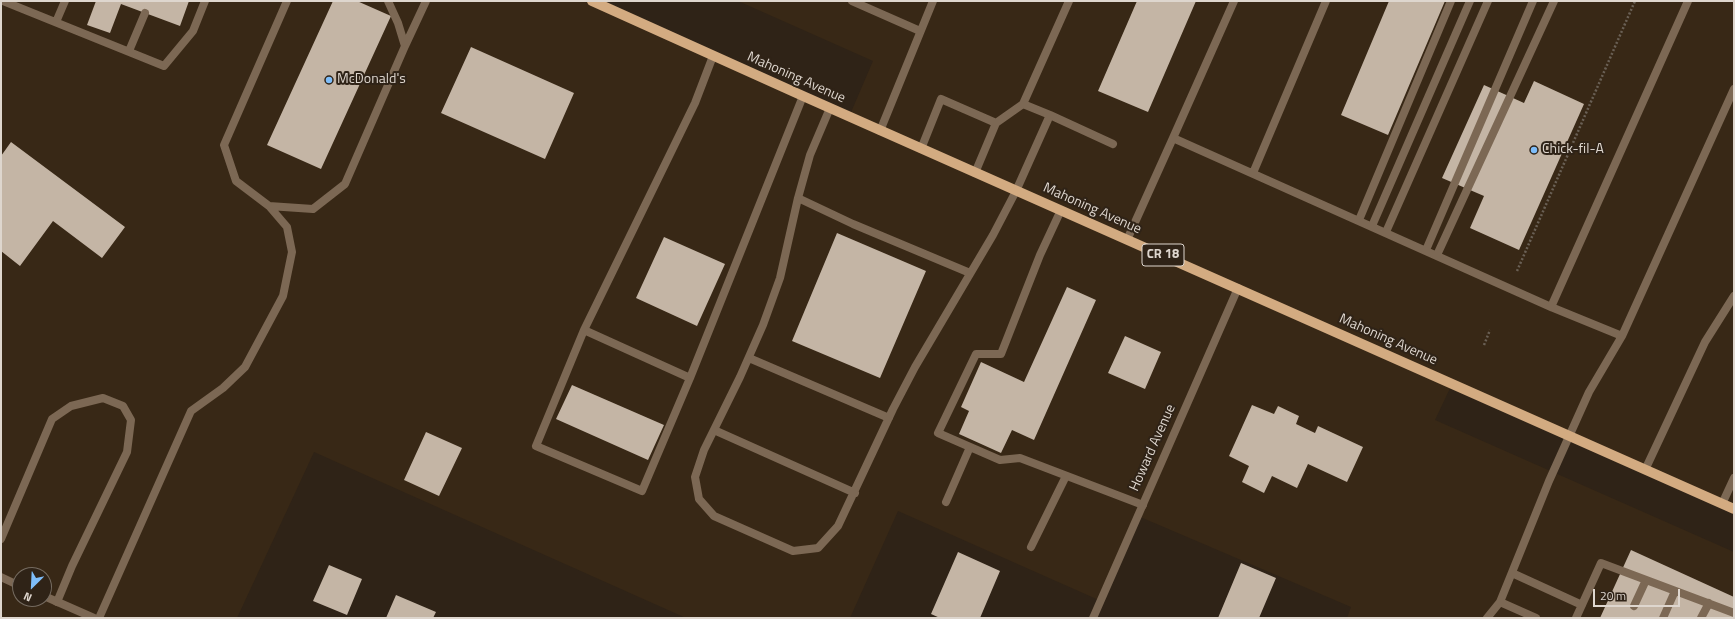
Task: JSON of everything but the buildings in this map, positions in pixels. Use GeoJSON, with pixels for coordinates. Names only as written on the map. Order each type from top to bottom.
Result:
{"type":"FeatureCollection","features":[{"type":"Feature","properties":{"kind":"main road","name":"Mahoning Avenue"},"geometry":{"type":"LineString","coordinates":[[596,2],[974,173],[1238,288],[1734,509]]}},
{"type":"Feature","properties":{"kind":"street"},"geometry":{"type":"LineString","coordinates":[[3,1],[17,4],[56,22],[164,66],[193,31],[205,1]]}},
{"type":"Feature","properties":{"kind":"street"},"geometry":{"type":"LineString","coordinates":[[56,22],[65,1]]}},
{"type":"Feature","properties":{"kind":"street"},"geometry":{"type":"LineString","coordinates":[[99,618],[191,411],[223,388],[245,367],[283,296],[292,252],[287,227],[269,206],[236,180],[224,145],[286,1]]}},
{"type":"Feature","properties":{"kind":"street"},"geometry":{"type":"LineString","coordinates":[[388,1],[398,23],[405,46]]}},
{"type":"Feature","properties":{"kind":"street"},"geometry":{"type":"LineString","coordinates":[[269,206],[313,209],[345,184],[426,1]]}},
{"type":"Feature","properties":{"kind":"street"},"geometry":{"type":"LineString","coordinates":[[852,1],[920,31]]}},
{"type":"Feature","properties":{"kind":"street"},"geometry":{"type":"LineString","coordinates":[[880,130],[933,1]]}},
{"type":"Feature","properties":{"kind":"street"},"geometry":{"type":"LineString","coordinates":[[974,173],[996,123],[1023,104],[1069,1]]}},
{"type":"Feature","properties":{"kind":"street"},"geometry":{"type":"LineString","coordinates":[[1127,240],[1234,1]]}},
{"type":"Feature","properties":{"kind":"street"},"geometry":{"type":"LineString","coordinates":[[1253,173],[1326,1]]}},
{"type":"Feature","properties":{"kind":"street"},"geometry":{"type":"LineString","coordinates":[[1359,220],[1451,1]]}},
{"type":"Feature","properties":{"kind":"street"},"geometry":{"type":"LineString","coordinates":[[1372,226],[1470,1]]}},
{"type":"Feature","properties":{"kind":"street"},"geometry":{"type":"LineString","coordinates":[[1386,232],[1488,1]]}},
{"type":"Feature","properties":{"kind":"street"},"geometry":{"type":"LineString","coordinates":[[1426,250],[1533,1]]}},
{"type":"Feature","properties":{"kind":"street"},"geometry":{"type":"LineString","coordinates":[[1437,255],[1554,1]]}},
{"type":"Feature","properties":{"kind":"street"},"geometry":{"type":"LineString","coordinates":[[1551,307],[1688,1]]}},
{"type":"Feature","properties":{"kind":"street"},"geometry":{"type":"LineString","coordinates":[[129,51],[145,13]]}},
{"type":"Feature","properties":{"kind":"street"},"geometry":{"type":"LineString","coordinates":[[713,56],[695,103],[584,330],[536,446],[642,490],[690,378],[803,96]]}},
{"type":"Feature","properties":{"kind":"street"},"geometry":{"type":"LineString","coordinates":[[1487,618],[1500,602],[1549,481],[1589,392],[1622,336],[1734,89]]}},
{"type":"Feature","properties":{"kind":"street"},"geometry":{"type":"LineString","coordinates":[[921,149],[941,99],[996,123]]}},
{"type":"Feature","properties":{"kind":"street"},"geometry":{"type":"LineString","coordinates":[[1023,104],[1113,144]]}},
{"type":"Feature","properties":{"kind":"street"},"geometry":{"type":"LineString","coordinates":[[830,108],[810,154],[798,198],[780,278],[763,325],[704,450],[695,477],[699,499],[714,516],[793,551],[818,548],[838,526],[915,367],[1016,191],[1050,115]]}},
{"type":"Feature","properties":{"kind":"street"},"geometry":{"type":"LineString","coordinates":[[1173,138],[1551,307],[1622,336]]}},
{"type":"Feature","properties":{"kind":"street"},"geometry":{"type":"LineString","coordinates":[[798,198],[853,224],[970,273]]}},
{"type":"Feature","properties":{"kind":"street"},"geometry":{"type":"LineString","coordinates":[[1061,210],[1040,255],[1001,354],[976,354],[938,433],[1000,460],[1020,458],[1143,505]]}},
{"type":"Feature","properties":{"kind":"street","name":"Howard Avenue"},"geometry":{"type":"LineString","coordinates":[[1093,618],[1238,288]]}},
{"type":"Feature","properties":{"kind":"street"},"geometry":{"type":"LineString","coordinates":[[1645,470],[1705,342],[1734,296]]}},
{"type":"Feature","properties":{"kind":"street"},"geometry":{"type":"LineString","coordinates":[[584,330],[690,378]]}},
{"type":"Feature","properties":{"kind":"street"},"geometry":{"type":"LineString","coordinates":[[748,358],[889,418]]}},
{"type":"Feature","properties":{"kind":"street"},"geometry":{"type":"LineString","coordinates":[[1,539],[52,420],[71,406],[103,398],[123,406],[131,420],[127,452],[72,566],[57,602]]}},
{"type":"Feature","properties":{"kind":"street"},"geometry":{"type":"LineString","coordinates":[[714,430],[855,493]]}},
{"type":"Feature","properties":{"kind":"street"},"geometry":{"type":"LineString","coordinates":[[946,502],[970,447]]}},
{"type":"Feature","properties":{"kind":"street"},"geometry":{"type":"LineString","coordinates":[[1032,547],[1066,476]]}},
{"type":"Feature","properties":{"kind":"street"},"geometry":{"type":"LineString","coordinates":[[1722,504],[1734,478]]}},
{"type":"Feature","properties":{"kind":"street"},"geometry":{"type":"LineString","coordinates":[[1576,618],[1601,563],[1734,613]]}},
{"type":"Feature","properties":{"kind":"street"},"geometry":{"type":"LineString","coordinates":[[1512,573],[1582,605]]}},
{"type":"Feature","properties":{"kind":"street"},"geometry":{"type":"LineString","coordinates":[[1,577],[12,582]]}},
{"type":"Feature","properties":{"kind":"street"},"geometry":{"type":"LineString","coordinates":[[1634,606],[1646,580]]}},
{"type":"Feature","properties":{"kind":"street"},"geometry":{"type":"LineString","coordinates":[[1663,618],[1675,591]]}},
{"type":"Feature","properties":{"kind":"street"},"geometry":{"type":"LineString","coordinates":[[52,600],[94,618]]}},
{"type":"Feature","properties":{"kind":"street"},"geometry":{"type":"LineString","coordinates":[[1500,602],[1536,618]]}},
{"type":"Feature","properties":{"kind":"street"},"geometry":{"type":"LineString","coordinates":[[1701,618],[1709,604]]}},
{"type":"Feature","properties":{"kind":"path"},"geometry":{"type":"LineString","coordinates":[[1517,271],[1635,1]]}},
{"type":"Feature","properties":{"kind":"path"},"geometry":{"type":"LineString","coordinates":[[1484,345],[1490,330]]}},
{"type":"Feature","properties":{"kind":"shaded area"},"geometry":{"type":"Polygon","coordinates":[[[1,1],[592,1],[849,117],[873,61],[738,1],[1734,1],[1734,509],[1452,384],[1435,420],[1734,552],[1734,618],[1347,618],[1351,607],[1138,516],[1101,601],[898,511],[850,618],[686,618],[314,452],[237,618],[1,618],[1,1]]]}},
{"type":"Feature","properties":{"kind":"place","name":"McDonald's"},"geometry":{"type":"Point","coordinates":[329,80]}},
{"type":"Feature","properties":{"kind":"place","name":"Chick-fil-A"},"geometry":{"type":"Point","coordinates":[1534,150]}}]}
